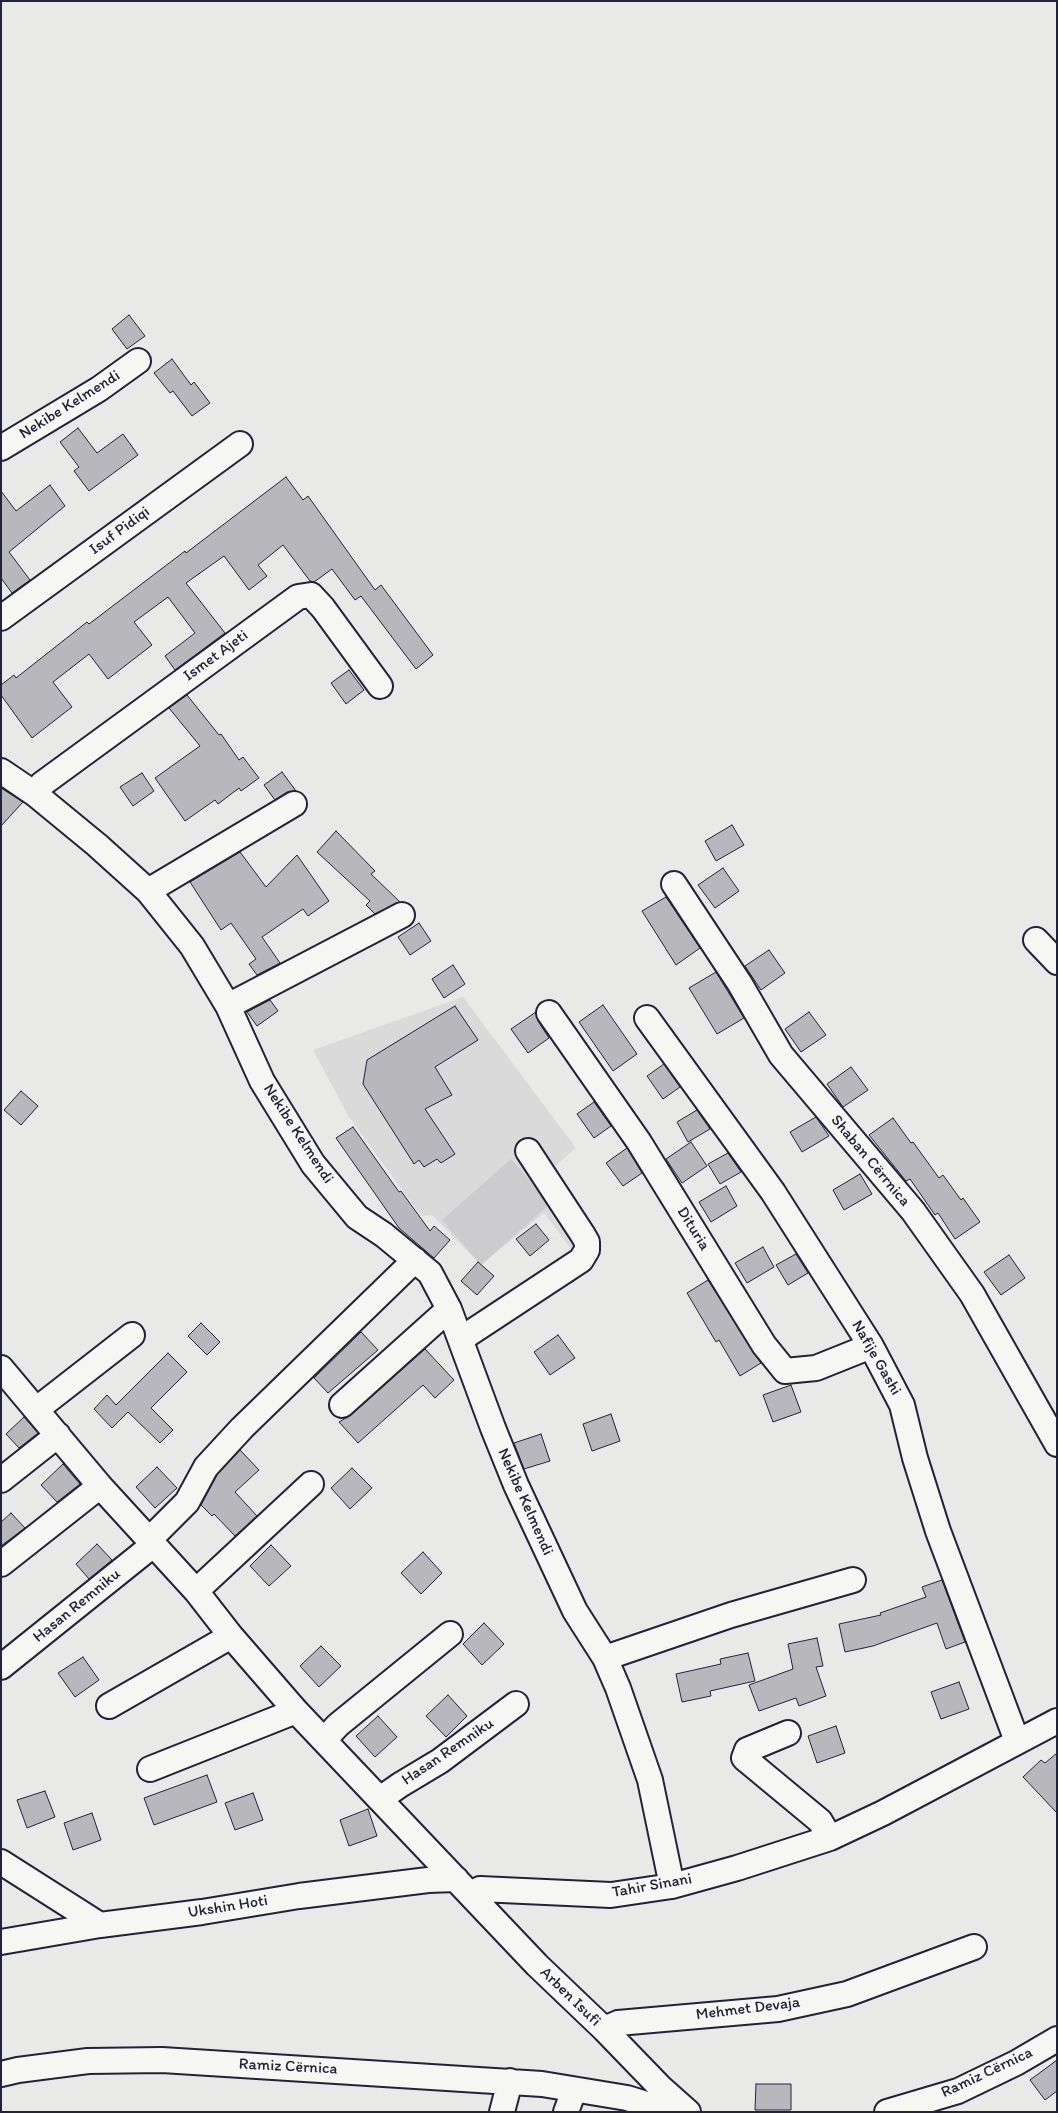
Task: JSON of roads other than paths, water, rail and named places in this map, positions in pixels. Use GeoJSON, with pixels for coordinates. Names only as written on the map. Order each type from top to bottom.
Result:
{"type":"FeatureCollection","features":[{"type":"Feature","properties":{"kind":"street","name":"Nekibe Kelmendi"},"geometry":{"type":"LineString","coordinates":[[1,448],[99,389],[138,361]]}},
{"type":"Feature","properties":{"kind":"street","name":"Isuf Pidiqi"},"geometry":{"type":"LineString","coordinates":[[1,618],[240,444]]}},
{"type":"Feature","properties":{"kind":"street","name":"Ismet Ajeti"},"geometry":{"type":"LineString","coordinates":[[35,794],[42,784],[298,597],[311,596],[323,608],[380,686]]}},
{"type":"Feature","properties":{"kind":"street","name":"Nekibe Kelmendi"},"geometry":{"type":"LineString","coordinates":[[1,771],[35,794],[97,844],[148,891],[192,946],[228,1006],[262,1081],[314,1164],[357,1217],[430,1273],[450,1309],[492,1428],[516,1485],[575,1611],[605,1658],[632,1725],[650,1780],[672,1886]]}},
{"type":"Feature","properties":{"kind":"street"},"geometry":{"type":"LineString","coordinates":[[148,891],[294,804]]}},
{"type":"Feature","properties":{"kind":"street","name":"Shaban Cërrnica"},"geometry":{"type":"LineString","coordinates":[[674,884],[740,984],[781,1054],[913,1211],[972,1294],[1057,1444]]}},
{"type":"Feature","properties":{"kind":"street"},"geometry":{"type":"LineString","coordinates":[[228,1006],[402,915]]}},
{"type":"Feature","properties":{"kind":"street"},"geometry":{"type":"LineString","coordinates":[[1036,940],[1057,962]]}},
{"type":"Feature","properties":{"kind":"street","name":"Dituria"},"geometry":{"type":"LineString","coordinates":[[549,1013],[639,1142],[764,1345],[785,1371],[816,1368],[871,1346]]}},
{"type":"Feature","properties":{"kind":"street","name":"Nafije Gashi"},"geometry":{"type":"LineString","coordinates":[[646,1018],[774,1192],[871,1346],[902,1405],[915,1458],[938,1532],[1017,1741]]}},
{"type":"Feature","properties":{"kind":"street"},"geometry":{"type":"LineString","coordinates":[[461,1339],[581,1260],[587,1250],[587,1242],[583,1234],[528,1151]]}},
{"type":"Feature","properties":{"kind":"street","name":"Hasan Remniku"},"geometry":{"type":"LineString","coordinates":[[1,1667],[151,1542],[187,1502],[206,1467],[242,1428],[415,1260]]}},
{"type":"Feature","properties":{"kind":"street"},"geometry":{"type":"LineString","coordinates":[[342,1405],[450,1309]]}},
{"type":"Feature","properties":{"kind":"street"},"geometry":{"type":"LineString","coordinates":[[37,1409],[132,1335]]}},
{"type":"Feature","properties":{"kind":"street"},"geometry":{"type":"LineString","coordinates":[[1,1368],[100,1486],[196,1591],[231,1636],[296,1711],[463,1886]]}},
{"type":"Feature","properties":{"kind":"street"},"geometry":{"type":"LineString","coordinates":[[1,1480],[58,1435]]}},
{"type":"Feature","properties":{"kind":"street"},"geometry":{"type":"LineString","coordinates":[[196,1591],[311,1484]]}},
{"type":"Feature","properties":{"kind":"street"},"geometry":{"type":"LineString","coordinates":[[1,1564],[100,1486]]}},
{"type":"Feature","properties":{"kind":"street"},"geometry":{"type":"LineString","coordinates":[[605,1658],[731,1615],[853,1580]]}},
{"type":"Feature","properties":{"kind":"street"},"geometry":{"type":"LineString","coordinates":[[324,1740],[338,1725],[450,1634]]}},
{"type":"Feature","properties":{"kind":"street"},"geometry":{"type":"LineString","coordinates":[[109,1706],[231,1636]]}},
{"type":"Feature","properties":{"kind":"street","name":"Hasan Remniku"},"geometry":{"type":"LineString","coordinates":[[380,1799],[400,1784],[440,1761],[516,1704]]}},
{"type":"Feature","properties":{"kind":"street"},"geometry":{"type":"LineString","coordinates":[[150,1769],[296,1711]]}},
{"type":"Feature","properties":{"kind":"street","name":"Tahir Sinani"},"geometry":{"type":"LineString","coordinates":[[463,1886],[480,1890],[611,1895],[672,1886],[737,1868],[830,1838],[883,1814],[1017,1741],[1057,1722]]}},
{"type":"Feature","properties":{"kind":"street"},"geometry":{"type":"LineString","coordinates":[[788,1733],[747,1750],[744,1758],[820,1821],[830,1838]]}},
{"type":"Feature","properties":{"kind":"street"},"geometry":{"type":"LineString","coordinates":[[1,1862],[100,1925]]}},
{"type":"Feature","properties":{"kind":"street","name":"Ukshin Hoti"},"geometry":{"type":"LineString","coordinates":[[1,1942],[100,1925],[202,1912],[299,1896],[428,1880],[463,1886]]}},
{"type":"Feature","properties":{"kind":"street","name":"Arben Isufi"},"geometry":{"type":"LineString","coordinates":[[463,1886],[537,1965],[688,2112]]}},
{"type":"Feature","properties":{"kind":"street","name":"Mehmet Devaja"},"geometry":{"type":"LineString","coordinates":[[604,2029],[618,2023],[778,2008],[847,1994],[974,1947]]}},
{"type":"Feature","properties":{"kind":"street","name":"Ramiz Cërnica"},"geometry":{"type":"LineString","coordinates":[[887,2112],[958,2091],[1016,2063],[1057,2039]]}},
{"type":"Feature","properties":{"kind":"street","name":"Ramiz Cërnica"},"geometry":{"type":"LineString","coordinates":[[1,2074],[88,2061],[162,2060],[542,2084],[574,2090],[626,2105],[672,2112]]}},
{"type":"Feature","properties":{"kind":"street"},"geometry":{"type":"LineString","coordinates":[[502,2112],[510,2082]]}},
{"type":"Feature","properties":{"kind":"street"},"geometry":{"type":"LineString","coordinates":[[566,2112],[574,2090]]}}]}
